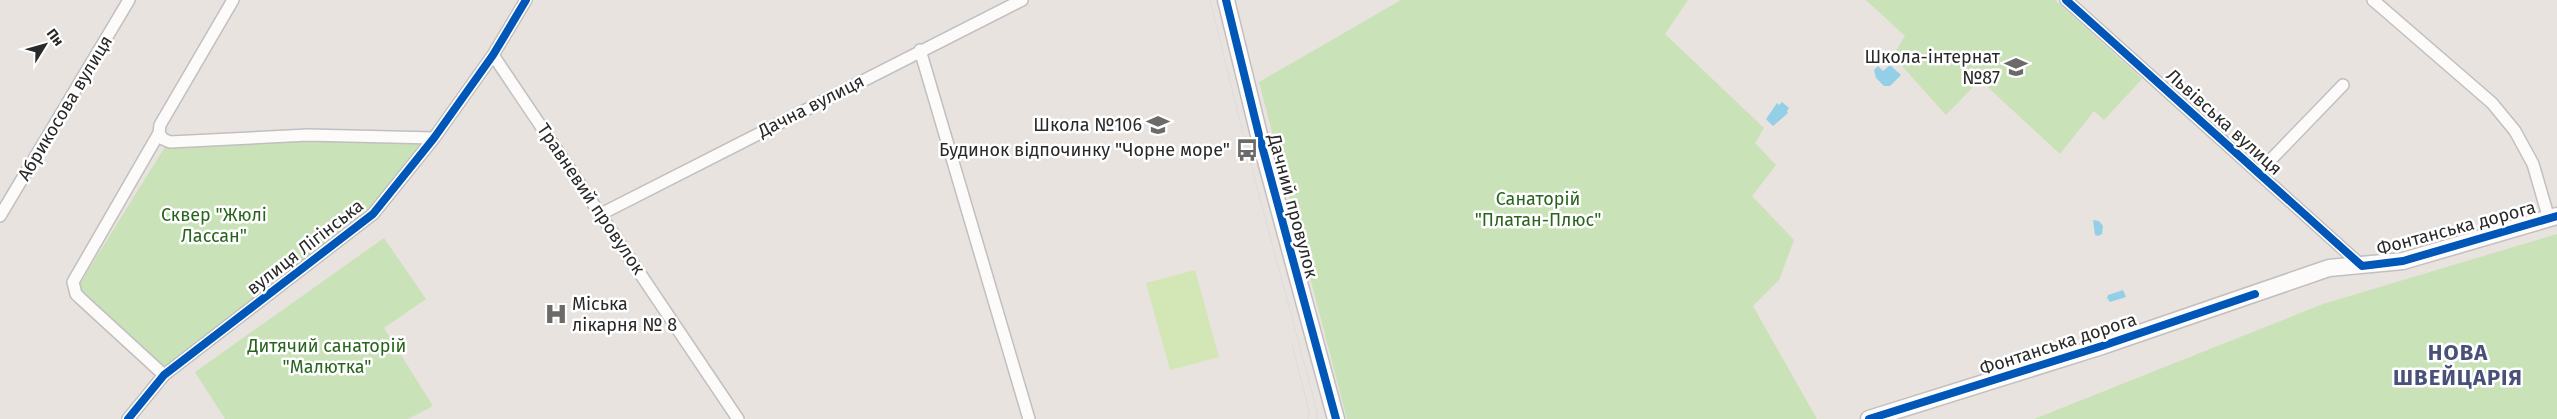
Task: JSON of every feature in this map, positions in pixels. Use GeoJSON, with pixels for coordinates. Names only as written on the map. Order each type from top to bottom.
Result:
{"type":"FeatureCollection","features":[{"type":"Feature","properties":{"kind":"main road","name":"Дачний провулок"},"geometry":{"type":"LineString","coordinates":[[1226,0],[1259,135],[1336,419]]}},
{"type":"Feature","properties":{"kind":"main road","name":"Фонтанська дорога"},"geometry":{"type":"LineString","coordinates":[[1869,419],[2083,352],[2329,268],[2403,261],[2553,218]]}},
{"type":"Feature","properties":{"kind":"street","name":"Абрикосова вулиця"},"geometry":{"type":"LineString","coordinates":[[0,216],[130,0]]}},
{"type":"Feature","properties":{"kind":"street"},"geometry":{"type":"LineString","coordinates":[[164,376],[76,294],[73,282],[159,133],[160,125],[233,0]]}},
{"type":"Feature","properties":{"kind":"street","name":"вулиця Лігінська"},"geometry":{"type":"LineString","coordinates":[[128,419],[164,376],[373,214],[434,138],[493,55],[526,0]]}},
{"type":"Feature","properties":{"kind":"street","name":"Дачна вулиця"},"geometry":{"type":"LineString","coordinates":[[601,214],[920,50],[1022,0]]}},
{"type":"Feature","properties":{"kind":"street","name":"Львівська вулиця"},"geometry":{"type":"LineString","coordinates":[[2066,0],[2362,266]]}},
{"type":"Feature","properties":{"kind":"street"},"geometry":{"type":"LineString","coordinates":[[2373,0],[2492,103],[2515,131],[2533,164],[2553,218]]}},
{"type":"Feature","properties":{"kind":"street"},"geometry":{"type":"LineString","coordinates":[[920,50],[1029,419]]}},
{"type":"Feature","properties":{"kind":"street","name":"Травневий провулок"},"geometry":{"type":"LineString","coordinates":[[493,55],[738,419]]}},
{"type":"Feature","properties":{"kind":"street"},"geometry":{"type":"LineString","coordinates":[[2258,173],[2343,85]]}},
{"type":"Feature","properties":{"kind":"street"},"geometry":{"type":"LineString","coordinates":[[159,133],[163,140],[170,142],[308,135],[434,138]]}},
{"type":"Feature","properties":{"kind":"green space","name":"Санаторій \"Платан-Плюс\""},"geometry":{"type":"Polygon","coordinates":[[[1401,0],[1688,0],[1665,34],[1764,128],[1755,143],[1776,165],[1752,196],[1794,240],[1779,280],[1753,306],[1817,419],[1347,419],[1259,82],[1401,0]]]}},
{"type":"Feature","properties":{"kind":"green space","name":"Школа-інтернат №87"},"geometry":{"type":"Polygon","coordinates":[[[1866,0],[2055,0],[2142,79],[2104,120],[2094,111],[2060,154],[1980,80],[1946,115],[1893,56],[1905,36],[1866,0]]]}},
{"type":"Feature","properties":{"kind":"green space","name":"Сквер \"Жюлі Лассан\""},"geometry":{"type":"Polygon","coordinates":[[[432,137],[371,212],[167,369],[74,293],[168,142],[432,137]]]}},
{"type":"Feature","properties":{"kind":"green space"},"geometry":{"type":"Polygon","coordinates":[[[2557,234],[2557,419],[2034,419],[2323,304],[2557,234]]]}},
{"type":"Feature","properties":{"kind":"green space","name":"Дитячий санаторій \"Малютка\""},"geometry":{"type":"Polygon","coordinates":[[[384,238],[426,299],[384,328],[433,406],[408,419],[225,419],[195,372],[384,238]]]}},
{"type":"Feature","properties":{"kind":"green space"},"geometry":{"type":"Polygon","coordinates":[[[1195,270],[1219,357],[1170,370],[1146,283],[1195,270]]]}},
{"type":"Feature","properties":{"kind":"water"},"geometry":{"type":"Polygon","coordinates":[[[1890,65],[1901,75],[1890,86],[1884,86],[1876,78],[1874,70],[1878,66],[1883,71],[1890,65]]]}},
{"type":"Feature","properties":{"kind":"water"},"geometry":{"type":"Polygon","coordinates":[[[1782,102],[1789,108],[1788,113],[1773,126],[1766,119],[1777,103],[1779,105],[1782,102]]]}},
{"type":"Feature","properties":{"kind":"water"},"geometry":{"type":"Polygon","coordinates":[[[2093,220],[2099,221],[2103,226],[2102,234],[2098,236],[2095,235],[2093,220]]]}},
{"type":"Feature","properties":{"kind":"water"},"geometry":{"type":"Polygon","coordinates":[[[2123,290],[2126,297],[2110,302],[2107,298],[2108,295],[2123,290]]]}},
{"type":"Feature","properties":{"kind":"tram line"},"geometry":{"type":"LineString","coordinates":[[1210,0],[1247,150],[1317,411],[1317,419]]}},
{"type":"Feature","properties":{"kind":"tram line"},"geometry":{"type":"LineString","coordinates":[[1292,344],[1309,411],[1308,419]]}},
{"type":"Feature","properties":{"kind":"cycle path"},"geometry":{"type":"LineString","coordinates":[[128,419],[164,375],[373,214],[434,138],[493,55],[526,0]]}},
{"type":"Feature","properties":{"kind":"cycle path"},"geometry":{"type":"LineString","coordinates":[[1226,0],[1259,135],[1336,419]]}},
{"type":"Feature","properties":{"kind":"cycle path"},"geometry":{"type":"LineString","coordinates":[[2066,0],[2362,266],[2403,261],[2557,216]]}},
{"type":"Feature","properties":{"kind":"cycle path"},"geometry":{"type":"LineString","coordinates":[[1869,419],[2102,346],[2255,294]]}},
{"type":"Feature","properties":{"kind":"place","name":"Школа-інтернат №87"},"geometry":{"type":"Point","coordinates":[2016,67]}},
{"type":"Feature","properties":{"kind":"place","name":"Школа №106"},"geometry":{"type":"Point","coordinates":[1158,125]}},
{"type":"Feature","properties":{"kind":"place","name":"Будинок відпочинку \"Чорне море\""},"geometry":{"type":"Point","coordinates":[1247,150]}},
{"type":"Feature","properties":{"kind":"place","name":"Міська лікарня № 8"},"geometry":{"type":"Point","coordinates":[556,314]}},
{"type":"Feature","properties":{"kind":"district","name":"НОВА ШВЕЙЦАРІЯ"},"geometry":{"type":"Point","coordinates":[2458,365]}}]}
